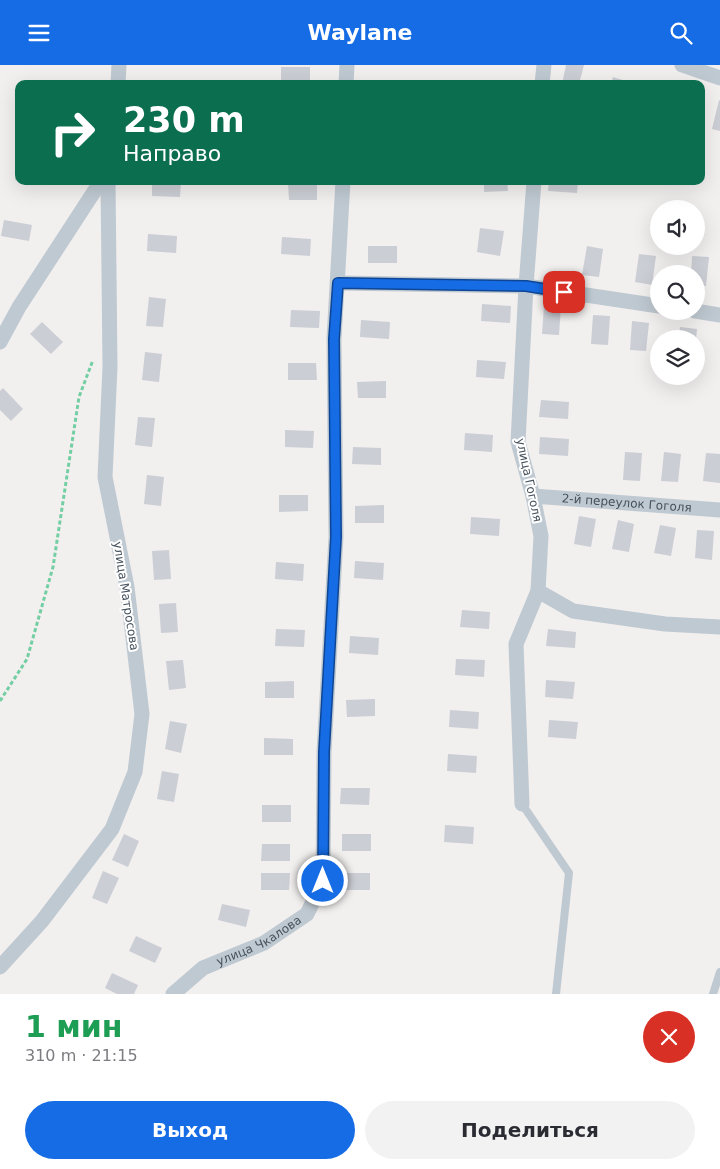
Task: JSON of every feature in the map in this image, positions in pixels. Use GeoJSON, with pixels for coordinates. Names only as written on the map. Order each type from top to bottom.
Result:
{"type":"FeatureCollection","features":[{"type":"Feature","properties":{"kind":"street"},"geometry":{"type":"LineString","coordinates":[[118,80],[119,65]]}},
{"type":"Feature","properties":{"kind":"street"},"geometry":{"type":"LineString","coordinates":[[346,80],[347,65]]}},
{"type":"Feature","properties":{"kind":"street"},"geometry":{"type":"LineString","coordinates":[[542,80],[544,65]]}},
{"type":"Feature","properties":{"kind":"street"},"geometry":{"type":"LineString","coordinates":[[682,65],[720,78]]}},
{"type":"Feature","properties":{"kind":"street"},"geometry":{"type":"LineString","coordinates":[[0,342],[20,307],[98,185]]}},
{"type":"Feature","properties":{"kind":"street","name":"улица Матросова"},"geometry":{"type":"LineString","coordinates":[[0,967],[42,921],[112,829],[135,772],[142,714],[127,587],[105,477],[110,367],[108,185]]}},
{"type":"Feature","properties":{"kind":"street","name":"улица Чкалова"},"geometry":{"type":"LineString","coordinates":[[173,994],[203,968],[264,943],[307,914],[323,881],[324,752],[336,537],[334,339],[343,185]]}},
{"type":"Feature","properties":{"kind":"street","name":"улица Гоголя"},"geometry":{"type":"LineString","coordinates":[[522,804],[516,644],[538,591],[541,536],[534,496],[518,441],[526,286],[534,185]]}},
{"type":"Feature","properties":{"kind":"street"},"geometry":{"type":"LineString","coordinates":[[338,283],[526,286],[650,305]]}},
{"type":"Feature","properties":{"kind":"street"},"geometry":{"type":"LineString","coordinates":[[705,313],[720,315]]}},
{"type":"Feature","properties":{"kind":"street","name":"2-й переулок Гоголя"},"geometry":{"type":"LineString","coordinates":[[534,496],[720,510]]}},
{"type":"Feature","properties":{"kind":"street"},"geometry":{"type":"LineString","coordinates":[[538,591],[574,611],[665,624],[720,627]]}},
{"type":"Feature","properties":{"kind":"lane"},"geometry":{"type":"LineString","coordinates":[[522,804],[569,873],[556,994]]}},
{"type":"Feature","properties":{"kind":"lane"},"geometry":{"type":"LineString","coordinates":[[713,994],[720,972]]}},
{"type":"Feature","properties":{"kind":"path"},"geometry":{"type":"LineString","coordinates":[[0,701],[27,659],[53,567],[79,397],[96,352]]}},
{"type":"Feature","properties":{"kind":"building"},"geometry":{"type":"Polygon","coordinates":[[[566,65],[584,65],[580,80],[563,80],[566,65]]]}},
{"type":"Feature","properties":{"kind":"building"},"geometry":{"type":"Polygon","coordinates":[[[281,67],[310,67],[310,80],[281,80],[281,67]]]}},
{"type":"Feature","properties":{"kind":"building"},"geometry":{"type":"Polygon","coordinates":[[[613,77],[623,80],[612,80],[613,77]]]}},
{"type":"Feature","properties":{"kind":"building"},"geometry":{"type":"Polygon","coordinates":[[[720,101],[720,131],[712,129],[720,101]]]}},
{"type":"Feature","properties":{"kind":"building"},"geometry":{"type":"Polygon","coordinates":[[[152,185],[181,185],[180,197],[152,196],[152,185]]]}},
{"type":"Feature","properties":{"kind":"building"},"geometry":{"type":"Polygon","coordinates":[[[288,185],[317,185],[317,200],[289,200],[288,185]]]}},
{"type":"Feature","properties":{"kind":"building"},"geometry":{"type":"Polygon","coordinates":[[[484,185],[507,185],[508,191],[484,192],[484,185]]]}},
{"type":"Feature","properties":{"kind":"building"},"geometry":{"type":"Polygon","coordinates":[[[549,185],[578,185],[577,193],[548,191],[549,185]]]}},
{"type":"Feature","properties":{"kind":"building"},"geometry":{"type":"Polygon","coordinates":[[[4,220],[32,225],[29,241],[1,236],[4,220]]]}},
{"type":"Feature","properties":{"kind":"building"},"geometry":{"type":"Polygon","coordinates":[[[480,228],[504,231],[500,256],[477,252],[480,228]]]}},
{"type":"Feature","properties":{"kind":"building"},"geometry":{"type":"Polygon","coordinates":[[[148,234],[177,236],[176,253],[147,251],[148,234]]]}},
{"type":"Feature","properties":{"kind":"building"},"geometry":{"type":"Polygon","coordinates":[[[282,237],[311,239],[310,256],[281,254],[282,237]]]}},
{"type":"Feature","properties":{"kind":"building"},"geometry":{"type":"Polygon","coordinates":[[[368,246],[397,246],[397,263],[368,263],[368,246]]]}},
{"type":"Feature","properties":{"kind":"building"},"geometry":{"type":"Polygon","coordinates":[[[587,246],[603,249],[599,277],[582,275],[587,246]]]}},
{"type":"Feature","properties":{"kind":"building"},"geometry":{"type":"Polygon","coordinates":[[[639,254],[656,256],[655,265],[650,265],[650,285],[635,282],[639,254]]]}},
{"type":"Feature","properties":{"kind":"building"},"geometry":{"type":"Polygon","coordinates":[[[692,256],[709,257],[706,286],[705,265],[692,265],[692,256]]]}},
{"type":"Feature","properties":{"kind":"building"},"geometry":{"type":"Polygon","coordinates":[[[149,297],[166,299],[163,327],[146,326],[149,297]]]}},
{"type":"Feature","properties":{"kind":"building"},"geometry":{"type":"Polygon","coordinates":[[[482,304],[511,306],[510,323],[481,321],[482,304]]]}},
{"type":"Feature","properties":{"kind":"building"},"geometry":{"type":"Polygon","coordinates":[[[544,305],[561,306],[559,335],[542,334],[544,305]]]}},
{"type":"Feature","properties":{"kind":"building"},"geometry":{"type":"Polygon","coordinates":[[[291,310],[320,311],[319,328],[290,327],[291,310]]]}},
{"type":"Feature","properties":{"kind":"building"},"geometry":{"type":"Polygon","coordinates":[[[593,315],[610,316],[608,345],[591,344],[593,315]]]}},
{"type":"Feature","properties":{"kind":"building"},"geometry":{"type":"Polygon","coordinates":[[[361,320],[390,322],[389,339],[360,337],[361,320]]]}},
{"type":"Feature","properties":{"kind":"building"},"geometry":{"type":"Polygon","coordinates":[[[632,321],[649,323],[646,351],[630,350],[632,321]]]}},
{"type":"Feature","properties":{"kind":"building"},"geometry":{"type":"Polygon","coordinates":[[[42,322],[63,342],[51,354],[30,334],[42,322]]]}},
{"type":"Feature","properties":{"kind":"building"},"geometry":{"type":"Polygon","coordinates":[[[680,327],[697,329],[697,330],[680,330],[680,327]]]}},
{"type":"Feature","properties":{"kind":"building"},"geometry":{"type":"Polygon","coordinates":[[[145,352],[162,354],[159,382],[142,380],[145,352]]]}},
{"type":"Feature","properties":{"kind":"building"},"geometry":{"type":"Polygon","coordinates":[[[477,360],[506,362],[504,379],[476,377],[477,360]]]}},
{"type":"Feature","properties":{"kind":"building"},"geometry":{"type":"Polygon","coordinates":[[[288,363],[316,363],[317,380],[288,380],[288,363]]]}},
{"type":"Feature","properties":{"kind":"building"},"geometry":{"type":"Polygon","coordinates":[[[386,381],[386,398],[358,398],[357,382],[386,381]]]}},
{"type":"Feature","properties":{"kind":"building"},"geometry":{"type":"Polygon","coordinates":[[[3,388],[23,409],[11,421],[0,410],[0,391],[3,388]]]}},
{"type":"Feature","properties":{"kind":"building"},"geometry":{"type":"Polygon","coordinates":[[[541,400],[569,402],[568,419],[539,417],[541,400]]]}},
{"type":"Feature","properties":{"kind":"building"},"geometry":{"type":"Polygon","coordinates":[[[138,417],[155,418],[152,447],[135,445],[138,417]]]}},
{"type":"Feature","properties":{"kind":"building"},"geometry":{"type":"Polygon","coordinates":[[[285,430],[314,431],[313,448],[285,447],[285,430]]]}},
{"type":"Feature","properties":{"kind":"building"},"geometry":{"type":"Polygon","coordinates":[[[465,433],[493,435],[492,452],[464,450],[465,433]]]}},
{"type":"Feature","properties":{"kind":"building"},"geometry":{"type":"Polygon","coordinates":[[[540,437],[569,439],[568,456],[539,454],[540,437]]]}},
{"type":"Feature","properties":{"kind":"building"},"geometry":{"type":"Polygon","coordinates":[[[353,447],[381,448],[381,465],[352,464],[353,447]]]}},
{"type":"Feature","properties":{"kind":"building"},"geometry":{"type":"Polygon","coordinates":[[[625,452],[642,453],[640,481],[623,480],[625,452]]]}},
{"type":"Feature","properties":{"kind":"building"},"geometry":{"type":"Polygon","coordinates":[[[664,452],[681,454],[678,482],[661,481],[664,452]]]}},
{"type":"Feature","properties":{"kind":"building"},"geometry":{"type":"Polygon","coordinates":[[[706,453],[720,454],[720,483],[703,481],[706,453]]]}},
{"type":"Feature","properties":{"kind":"building"},"geometry":{"type":"Polygon","coordinates":[[[147,475],[164,477],[161,506],[144,504],[147,475]]]}},
{"type":"Feature","properties":{"kind":"building"},"geometry":{"type":"Polygon","coordinates":[[[279,495],[308,495],[308,511],[279,512],[279,495]]]}},
{"type":"Feature","properties":{"kind":"building"},"geometry":{"type":"Polygon","coordinates":[[[384,505],[384,523],[355,523],[355,506],[384,505]]]}},
{"type":"Feature","properties":{"kind":"building"},"geometry":{"type":"Polygon","coordinates":[[[579,516],[596,519],[591,547],[574,544],[579,516]]]}},
{"type":"Feature","properties":{"kind":"building"},"geometry":{"type":"Polygon","coordinates":[[[471,517],[500,519],[499,536],[470,534],[471,517]]]}},
{"type":"Feature","properties":{"kind":"building"},"geometry":{"type":"Polygon","coordinates":[[[618,520],[634,524],[629,552],[612,549],[618,520]]]}},
{"type":"Feature","properties":{"kind":"building"},"geometry":{"type":"Polygon","coordinates":[[[660,525],[676,528],[671,556],[654,553],[660,525]]]}},
{"type":"Feature","properties":{"kind":"building"},"geometry":{"type":"Polygon","coordinates":[[[697,530],[714,531],[712,560],[695,558],[697,530]]]}},
{"type":"Feature","properties":{"kind":"building"},"geometry":{"type":"Polygon","coordinates":[[[169,550],[171,579],[154,580],[152,551],[169,550]]]}},
{"type":"Feature","properties":{"kind":"building"},"geometry":{"type":"Polygon","coordinates":[[[355,561],[384,563],[383,580],[354,578],[355,561]]]}},
{"type":"Feature","properties":{"kind":"building"},"geometry":{"type":"Polygon","coordinates":[[[276,562],[304,564],[303,581],[275,579],[276,562]]]}},
{"type":"Feature","properties":{"kind":"building"},"geometry":{"type":"Polygon","coordinates":[[[176,603],[178,632],[161,633],[159,604],[176,603]]]}},
{"type":"Feature","properties":{"kind":"building"},"geometry":{"type":"Polygon","coordinates":[[[462,610],[490,612],[489,629],[460,627],[462,610]]]}},
{"type":"Feature","properties":{"kind":"building"},"geometry":{"type":"Polygon","coordinates":[[[276,629],[305,630],[304,647],[275,646],[276,629]]]}},
{"type":"Feature","properties":{"kind":"building"},"geometry":{"type":"Polygon","coordinates":[[[548,629],[576,632],[575,648],[546,646],[548,629]]]}},
{"type":"Feature","properties":{"kind":"building"},"geometry":{"type":"Polygon","coordinates":[[[350,636],[379,638],[378,655],[349,653],[350,636]]]}},
{"type":"Feature","properties":{"kind":"building"},"geometry":{"type":"Polygon","coordinates":[[[456,659],[485,660],[484,677],[455,675],[456,659]]]}},
{"type":"Feature","properties":{"kind":"building"},"geometry":{"type":"Polygon","coordinates":[[[183,660],[186,688],[169,690],[166,661],[183,660]]]}},
{"type":"Feature","properties":{"kind":"building"},"geometry":{"type":"Polygon","coordinates":[[[546,680],[575,682],[573,699],[545,697],[546,680]]]}},
{"type":"Feature","properties":{"kind":"building"},"geometry":{"type":"Polygon","coordinates":[[[294,681],[294,698],[265,698],[265,682],[294,681]]]}},
{"type":"Feature","properties":{"kind":"building"},"geometry":{"type":"Polygon","coordinates":[[[375,699],[375,716],[347,717],[346,700],[375,699]]]}},
{"type":"Feature","properties":{"kind":"building"},"geometry":{"type":"Polygon","coordinates":[[[450,710],[479,712],[478,729],[449,727],[450,710]]]}},
{"type":"Feature","properties":{"kind":"building"},"geometry":{"type":"Polygon","coordinates":[[[549,720],[578,722],[576,739],[548,737],[549,720]]]}},
{"type":"Feature","properties":{"kind":"building"},"geometry":{"type":"Polygon","coordinates":[[[170,721],[187,724],[181,753],[165,749],[170,721]]]}},
{"type":"Feature","properties":{"kind":"building"},"geometry":{"type":"Polygon","coordinates":[[[264,738],[293,739],[293,755],[264,755],[264,738]]]}},
{"type":"Feature","properties":{"kind":"building"},"geometry":{"type":"Polygon","coordinates":[[[448,754],[477,756],[476,773],[447,771],[448,754]]]}},
{"type":"Feature","properties":{"kind":"building"},"geometry":{"type":"Polygon","coordinates":[[[162,771],[179,774],[174,802],[157,799],[162,771]]]}},
{"type":"Feature","properties":{"kind":"building"},"geometry":{"type":"Polygon","coordinates":[[[341,788],[370,788],[369,805],[340,804],[341,788]]]}},
{"type":"Feature","properties":{"kind":"building"},"geometry":{"type":"Polygon","coordinates":[[[262,805],[291,805],[291,822],[262,822],[262,805]]]}},
{"type":"Feature","properties":{"kind":"building"},"geometry":{"type":"Polygon","coordinates":[[[445,825],[474,827],[473,844],[444,842],[445,825]]]}},
{"type":"Feature","properties":{"kind":"building"},"geometry":{"type":"Polygon","coordinates":[[[124,834],[139,841],[128,867],[112,860],[124,834]]]}},
{"type":"Feature","properties":{"kind":"building"},"geometry":{"type":"Polygon","coordinates":[[[342,834],[371,834],[371,851],[342,851],[342,834]]]}},
{"type":"Feature","properties":{"kind":"building"},"geometry":{"type":"Polygon","coordinates":[[[262,844],[290,844],[290,861],[261,861],[262,844]]]}},
{"type":"Feature","properties":{"kind":"building"},"geometry":{"type":"Polygon","coordinates":[[[103,871],[119,878],[107,904],[92,898],[103,871]]]}},
{"type":"Feature","properties":{"kind":"building"},"geometry":{"type":"Polygon","coordinates":[[[261,873],[290,873],[289,890],[261,890],[261,873]]]}},
{"type":"Feature","properties":{"kind":"building"},"geometry":{"type":"Polygon","coordinates":[[[341,873],[370,873],[370,890],[341,890],[341,873]]]}},
{"type":"Feature","properties":{"kind":"building"},"geometry":{"type":"Polygon","coordinates":[[[222,904],[250,910],[246,927],[218,920],[222,904]]]}},
{"type":"Feature","properties":{"kind":"building"},"geometry":{"type":"Polygon","coordinates":[[[136,936],[162,948],[155,963],[129,951],[136,936]]]}},
{"type":"Feature","properties":{"kind":"building"},"geometry":{"type":"Polygon","coordinates":[[[112,973],[138,985],[134,994],[117,994],[105,988],[112,973]]]}},
{"type":"Feature","properties":{"kind":"route"},"geometry":{"type":"LineString","coordinates":[[323,881],[324,752],[336,537],[334,339],[338,283],[526,286],[564,292]]}}]}
